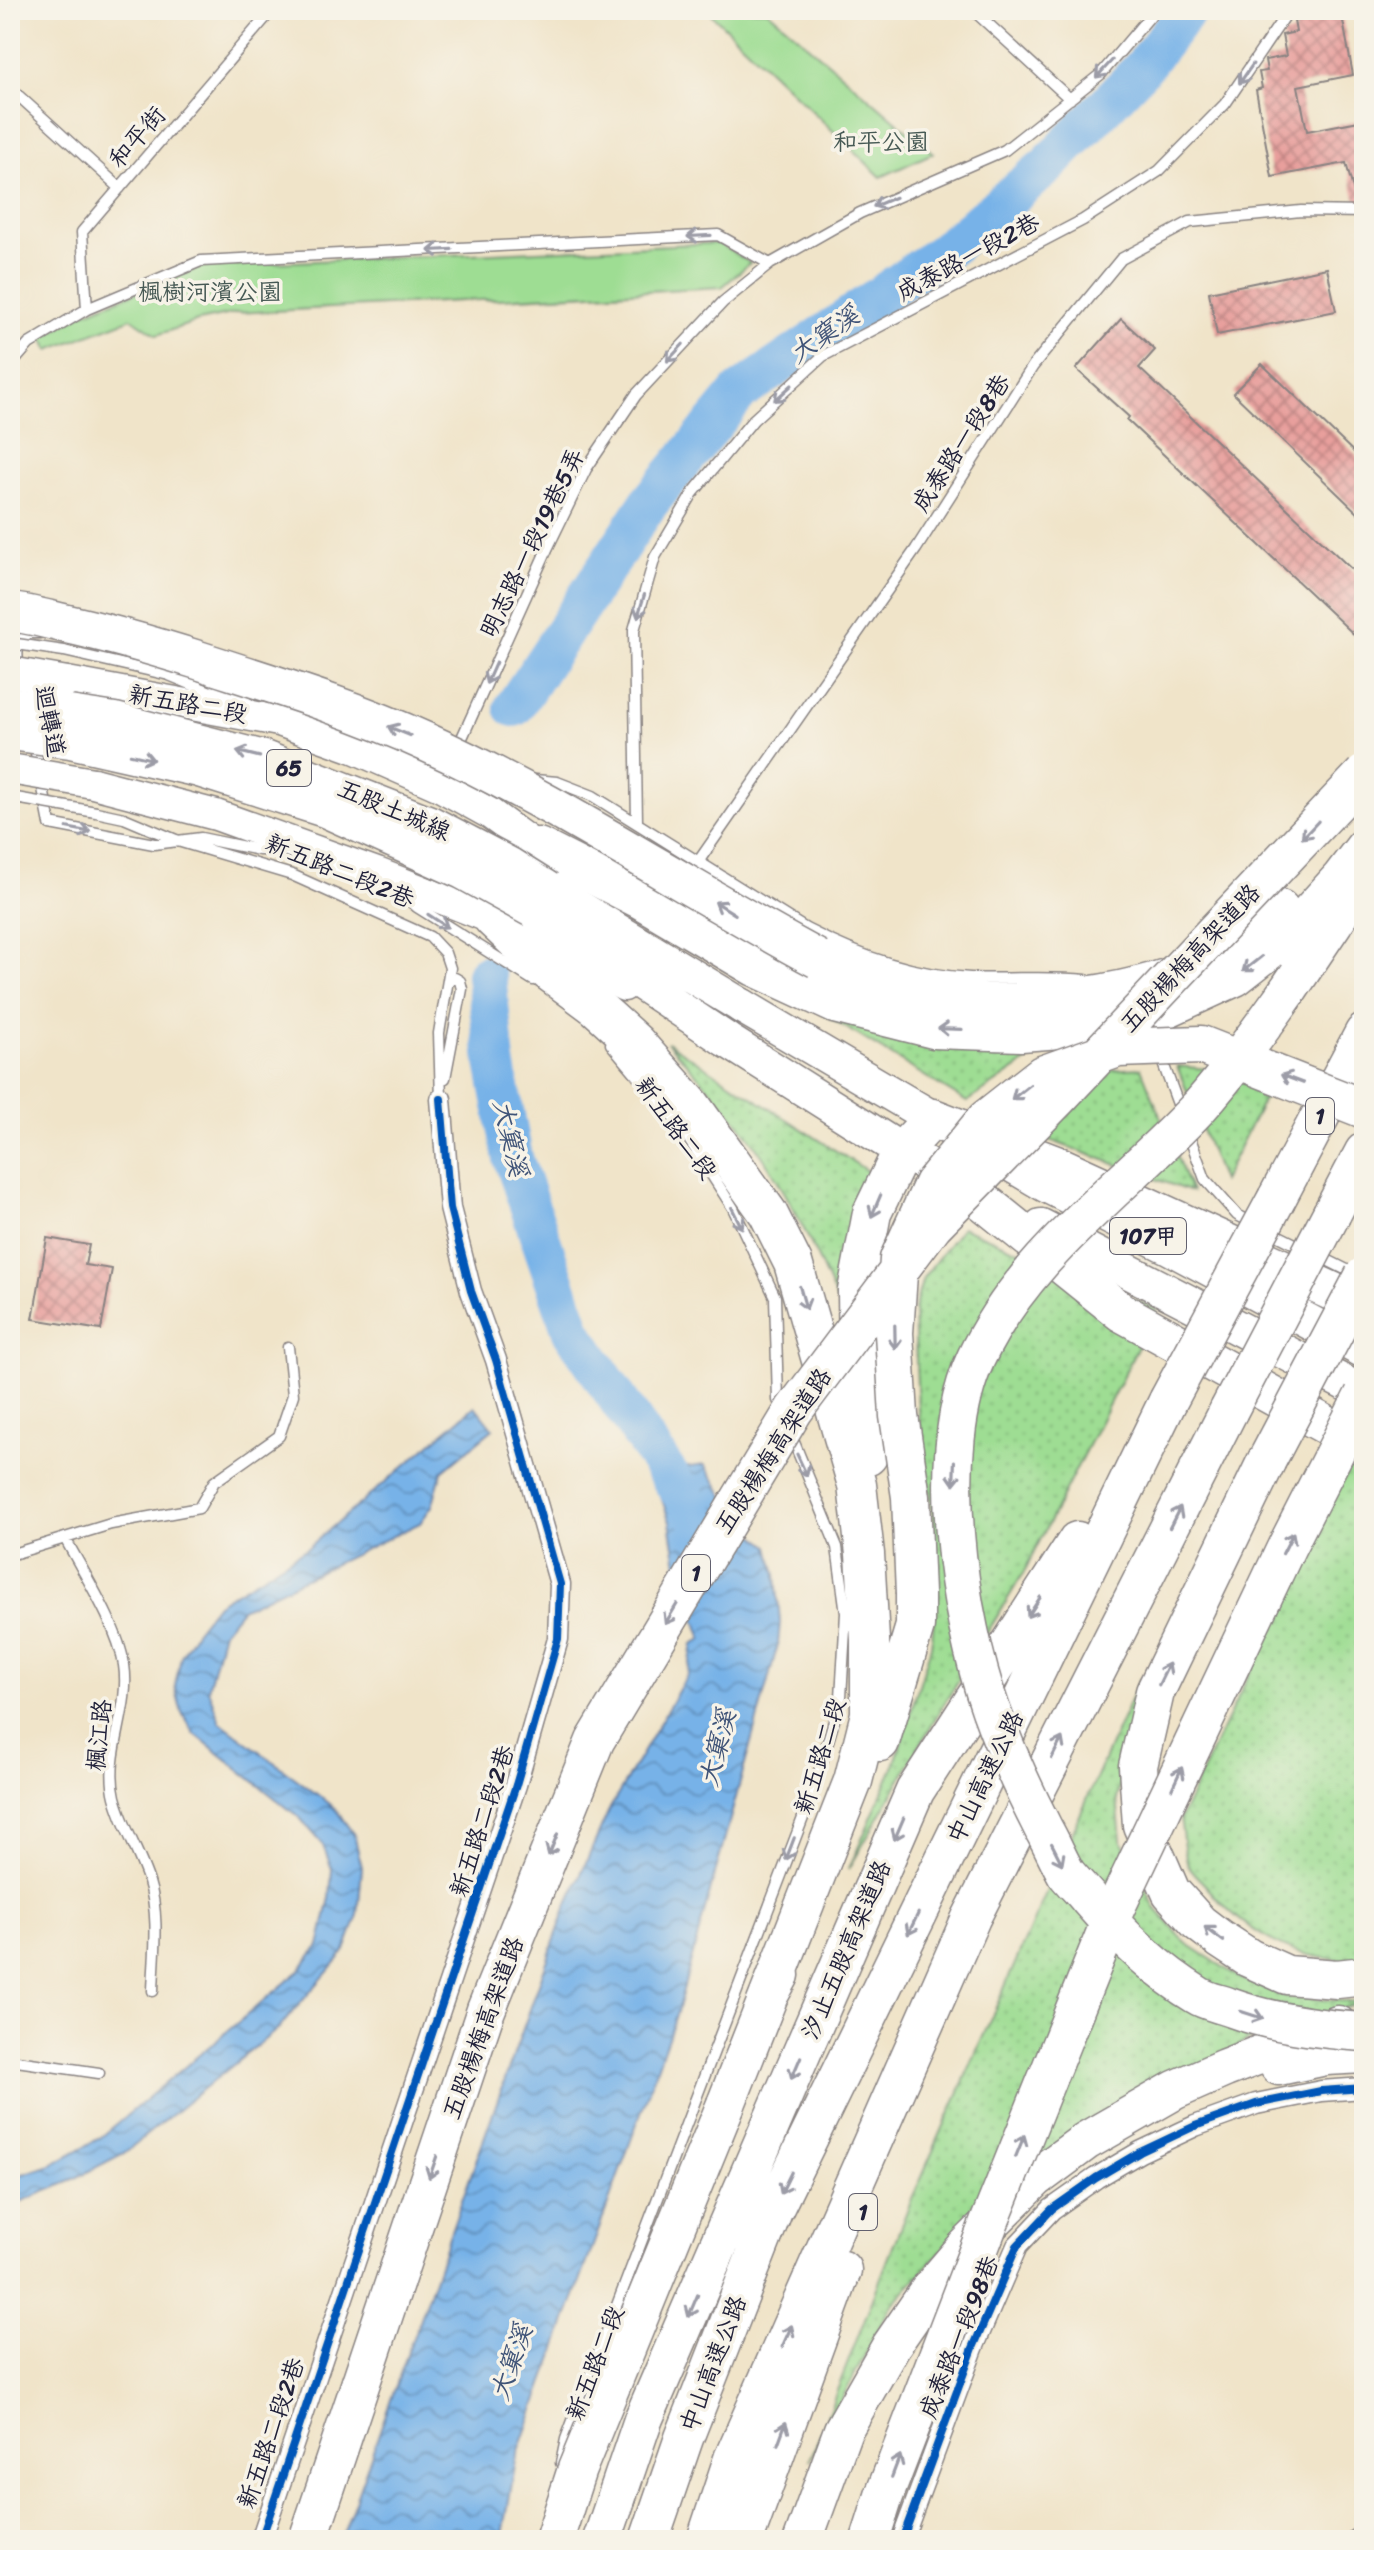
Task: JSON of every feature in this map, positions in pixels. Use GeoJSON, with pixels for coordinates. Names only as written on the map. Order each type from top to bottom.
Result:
{"type":"FeatureCollection","features":[{"type":"Feature","properties":{"kind":"highway"},"geometry":{"type":"LineString","coordinates":[[10,612],[97,631],[181,655],[304,694],[426,742],[553,807],[818,959],[876,982],[939,998],[997,1003],[1072,998],[1151,983],[1216,957],[1272,917],[1364,825]]}},
{"type":"Feature","properties":{"kind":"highway","name":"五股楊梅高架道路"},"geometry":{"type":"LineString","coordinates":[[308,2540],[486,2010],[603,1727],[794,1410],[933,1225],[1058,1098],[1364,774]]}},
{"type":"Feature","properties":{"kind":"highway"},"geometry":{"type":"LineString","coordinates":[[538,847],[640,899],[755,967],[835,1004],[934,1029],[1021,1032],[1099,1026],[1163,1010],[1235,977],[1290,934],[1364,848]]}},
{"type":"Feature","properties":{"kind":"highway"},"geometry":{"type":"LineString","coordinates":[[1362,2020],[1317,2029],[1261,2019],[1199,1996],[1150,1961],[1067,1874],[1016,1775],[990,1707],[971,1636],[954,1537],[953,1489],[963,1395],[988,1335],[1016,1290],[1199,1106],[1250,1044],[1364,877]]}},
{"type":"Feature","properties":{"kind":"highway"},"geometry":{"type":"LineString","coordinates":[[493,919],[548,971],[626,1034],[691,1105],[768,1213],[793,1263],[857,1485],[870,1640],[870,1714]]}},
{"type":"Feature","properties":{"kind":"highway","name":"中山高速公路"},"geometry":{"type":"LineString","coordinates":[[649,2540],[684,2438],[773,2211],[1168,1401],[1364,1033]]}},
{"type":"Feature","properties":{"kind":"highway"},"geometry":{"type":"LineString","coordinates":[[769,1995],[823,1892],[884,1731],[915,1626],[911,1497],[899,1416],[894,1333],[899,1259],[933,1184],[986,1119],[1042,1075],[1118,1048],[1201,1045],[1364,1109]]}},
{"type":"Feature","properties":{"kind":"highway"},"geometry":{"type":"LineString","coordinates":[[580,2534],[577,2469],[853,1781],[870,1714],[876,1683],[884,1591],[862,1418],[857,1291],[872,1213],[902,1151],[933,1118],[1061,1167],[1364,1306]]}},
{"type":"Feature","properties":{"kind":"highway","name":"中山高速公路"},"geometry":{"type":"LineString","coordinates":[[706,2540],[733,2459],[971,1918],[1364,1152]]}},
{"type":"Feature","properties":{"kind":"highway"},"geometry":{"type":"LineString","coordinates":[[964,1186],[1121,1312],[1364,1446]]}},
{"type":"Feature","properties":{"kind":"highway"},"geometry":{"type":"LineString","coordinates":[[1364,1277],[1267,1460],[1155,1692],[1138,1766],[1142,1825],[1171,1892],[1199,1923],[1249,1958],[1287,1975],[1337,1979],[1364,1976]]}},
{"type":"Feature","properties":{"kind":"highway"},"geometry":{"type":"LineString","coordinates":[[870,2540],[989,2223],[1116,1907],[1287,1546],[1364,1394]]}},
{"type":"Feature","properties":{"kind":"highway","name":"汐止五股高架道路"},"geometry":{"type":"LineString","coordinates":[[580,2534],[643,2420],[915,1791],[1168,1401]]}},
{"type":"Feature","properties":{"kind":"highway","name":"1"},"geometry":{"type":"LineString","coordinates":[[749,2523],[971,1918]]}},
{"type":"Feature","properties":{"kind":"highway"},"geometry":{"type":"LineString","coordinates":[[806,2530],[843,2430],[891,2346],[931,2288],[966,2247],[1036,2178],[1086,2141],[1175,2090],[1225,2068],[1362,2020]]}},
{"type":"Feature","properties":{"kind":"highway"},"geometry":{"type":"LineString","coordinates":[[1086,2141],[1274,2067],[1326,2056],[1364,2054]]}},
{"type":"Feature","properties":{"kind":"main road","name":"新五路二段"},"geometry":{"type":"LineString","coordinates":[[20,705],[67,682],[279,721],[453,785],[742,1006],[1046,1185],[1364,1351]]}},
{"type":"Feature","properties":{"kind":"main road","name":"五股土城線"},"geometry":{"type":"LineString","coordinates":[[20,705],[115,720],[264,758],[430,823],[510,865],[540,900],[725,1039]]}},
{"type":"Feature","properties":{"kind":"main road","name":"107甲"},"geometry":{"type":"LineString","coordinates":[[10,769],[95,798],[216,815],[493,919],[725,1039],[902,1151],[964,1186],[1364,1394]]}},
{"type":"Feature","properties":{"kind":"main road","name":"五股土城線"},"geometry":{"type":"LineString","coordinates":[[540,900],[742,1006]]}},
{"type":"Feature","properties":{"kind":"street","name":"新五路二段2巷"},"geometry":{"type":"LineString","coordinates":[[261,2540],[516,1785],[558,1639],[560,1584],[496,1360],[471,1291],[450,1208],[441,1099]]}},
{"type":"Feature","properties":{"kind":"street","name":"成泰路一段98巷"},"geometry":{"type":"LineString","coordinates":[[902,2540],[973,2348],[1017,2246],[1052,2209],[1140,2152],[1195,2126],[1256,2104],[1321,2091],[1364,2088]]}},
{"type":"Feature","properties":{"kind":"street"},"geometry":{"type":"LineString","coordinates":[[1356,2540],[1364,2534]]}},
{"type":"Feature","properties":{"kind":"lane","name":"和平街"},"geometry":{"type":"LineString","coordinates":[[87,309],[82,232],[272,10]]}},
{"type":"Feature","properties":{"kind":"lane"},"geometry":{"type":"LineString","coordinates":[[973,10],[1070,99]]}},
{"type":"Feature","properties":{"kind":"lane","name":"明志路一段19巷5弄"},"geometry":{"type":"LineString","coordinates":[[453,785],[548,547],[586,469],[636,395],[723,302],[770,264],[860,213],[1005,150],[1101,74],[1155,10]]}},
{"type":"Feature","properties":{"kind":"lane","name":"成泰路一段2巷"},"geometry":{"type":"LineString","coordinates":[[637,822],[634,630],[655,557],[693,493],[753,420],[823,356],[1083,220],[1159,171],[1225,104],[1289,10]]}},
{"type":"Feature","properties":{"kind":"lane"},"geometry":{"type":"LineString","coordinates":[[10,88],[120,188]]}},
{"type":"Feature","properties":{"kind":"lane","name":"成泰路一段8巷"},"geometry":{"type":"LineString","coordinates":[[698,862],[916,549],[1033,366],[1121,259],[1190,222],[1301,211],[1364,212]]}},
{"type":"Feature","properties":{"kind":"lane"},"geometry":{"type":"LineString","coordinates":[[10,366],[29,344],[87,309],[201,261],[718,235],[770,264]]}},
{"type":"Feature","properties":{"kind":"lane","name":"迴轉道"},"geometry":{"type":"LineString","coordinates":[[196,672],[70,633],[28,633],[20,641],[16,652],[20,705],[50,824],[154,844],[201,838],[259,850],[313,851]]}},
{"type":"Feature","properties":{"kind":"lane"},"geometry":{"type":"LineString","coordinates":[[10,643],[64,651],[169,675],[279,721]]}},
{"type":"Feature","properties":{"kind":"lane"},"geometry":{"type":"LineString","coordinates":[[207,679],[279,721]]}},
{"type":"Feature","properties":{"kind":"lane"},"geometry":{"type":"LineString","coordinates":[[478,783],[519,778],[557,782],[593,796],[806,929],[840,947],[873,958],[915,970],[966,978],[1052,976],[1113,984]]}},
{"type":"Feature","properties":{"kind":"lane"},"geometry":{"type":"LineString","coordinates":[[10,797],[95,798],[181,842]]}},
{"type":"Feature","properties":{"kind":"lane","name":"新五路二段2巷"},"geometry":{"type":"LineString","coordinates":[[181,842],[292,875],[430,937],[445,953],[450,968],[439,1033],[441,1099]]}},
{"type":"Feature","properties":{"kind":"lane"},"geometry":{"type":"LineString","coordinates":[[377,873],[417,907],[547,991]]}},
{"type":"Feature","properties":{"kind":"lane"},"geometry":{"type":"LineString","coordinates":[[1152,1034],[1205,1179],[1237,1215],[1364,1277]]}},
{"type":"Feature","properties":{"kind":"lane","name":"新五路二段"},"geometry":{"type":"LineString","coordinates":[[560,2468],[566,2439],[814,1789],[841,1697],[846,1613],[837,1547],[797,1454],[778,1400],[775,1297],[733,1208],[681,1127],[600,1035]]}},
{"type":"Feature","properties":{"kind":"lane"},"geometry":{"type":"LineString","coordinates":[[10,1553],[111,1524],[199,1508],[214,1482],[279,1436],[293,1395],[288,1347]]}},
{"type":"Feature","properties":{"kind":"lane","name":"楓江路"},"geometry":{"type":"LineString","coordinates":[[65,1538],[115,1634],[124,1665],[124,1699],[113,1768],[115,1796],[150,1883],[155,1909],[153,1991]]}},
{"type":"Feature","properties":{"kind":"lane"},"geometry":{"type":"LineString","coordinates":[[10,2060],[99,2073]]}},
{"type":"Feature","properties":{"kind":"green space","name":"和平公園"},"geometry":{"type":"Polygon","coordinates":[[[707,10],[767,10],[933,153],[881,177],[707,10]]]}},
{"type":"Feature","properties":{"kind":"green space","name":"楓樹河濱公園"},"geometry":{"type":"Polygon","coordinates":[[[718,243],[750,263],[722,287],[236,313],[198,321],[157,335],[132,318],[49,350],[43,338],[83,313],[203,266],[718,243]]]}},
{"type":"Feature","properties":{"kind":"green space"},"geometry":{"type":"Polygon","coordinates":[[[814,1008],[947,1044],[1041,1052],[967,1102],[814,1008]]]}},
{"type":"Feature","properties":{"kind":"green space"},"geometry":{"type":"Polygon","coordinates":[[[667,1042],[875,1176],[846,1321],[801,1222],[760,1152],[726,1107],[667,1042]]]}},
{"type":"Feature","properties":{"kind":"green space"},"geometry":{"type":"Polygon","coordinates":[[[1177,1066],[1207,1069],[1268,1091],[1222,1181],[1177,1066]]]}},
{"type":"Feature","properties":{"kind":"green space"},"geometry":{"type":"Polygon","coordinates":[[[1141,1068],[1191,1192],[1039,1136],[1107,1070],[1141,1068]]]}},
{"type":"Feature","properties":{"kind":"green space"},"geometry":{"type":"Polygon","coordinates":[[[962,1227],[1157,1309],[1024,1572],[849,1869],[895,1763],[931,1646],[937,1595],[934,1520],[918,1409],[914,1310],[923,1278],[962,1227]]]}},
{"type":"Feature","properties":{"kind":"green space"},"geometry":{"type":"Polygon","coordinates":[[[1351,1462],[1364,1469],[1364,1957],[1341,1959],[1318,1957],[1276,1943],[1238,1918],[1189,1867],[1180,1818],[1351,1462]]]}},
{"type":"Feature","properties":{"kind":"green space"},"geometry":{"type":"Polygon","coordinates":[[[1140,1678],[1117,1799],[1121,1840],[1155,1908],[1186,1943],[1240,1978],[1290,1998],[1363,2002],[1249,2039],[984,2204],[890,2307],[810,2460],[908,2208],[1140,1678]]]}},
{"type":"Feature","properties":{"kind":"water"},"geometry":{"type":"Polygon","coordinates":[[[475,1406],[493,1429],[442,1471],[432,1506],[420,1523],[241,1609],[223,1631],[208,1689],[220,1722],[334,1807],[354,1835],[362,1867],[358,1915],[344,1953],[279,2028],[124,2153],[66,2183],[10,2206],[10,2178],[51,2165],[100,2138],[298,1972],[319,1946],[330,1898],[332,1869],[322,1843],[300,1818],[195,1734],[182,1713],[175,1686],[181,1656],[217,1604],[309,1547],[475,1406]]]}},
{"type":"Feature","properties":{"kind":"water"},"geometry":{"type":"Polygon","coordinates":[[[705,1465],[743,1526],[769,1546],[776,1575],[780,1622],[778,1644],[677,2012],[516,2460],[502,2540],[341,2540],[566,1908],[609,1810],[688,1674],[693,1644],[702,1639],[678,1571],[670,1522],[659,1491],[666,1470],[705,1465]]]}},
{"type":"Feature","properties":{"kind":"building"},"geometry":{"type":"Polygon","coordinates":[[[1315,10],[1341,10],[1353,75],[1298,86],[1307,131],[1364,120],[1364,204],[1357,204],[1346,163],[1272,177],[1256,90],[1262,88],[1259,72],[1267,71],[1265,60],[1286,56],[1282,35],[1296,32],[1294,21],[1316,16],[1315,10]]]}},
{"type":"Feature","properties":{"kind":"building"},"geometry":{"type":"Polygon","coordinates":[[[1327,268],[1336,311],[1217,335],[1209,292],[1327,268]]]}},
{"type":"Feature","properties":{"kind":"building"},"geometry":{"type":"Polygon","coordinates":[[[1121,319],[1155,350],[1139,368],[1364,581],[1364,644],[1076,369],[1121,319]]]}},
{"type":"Feature","properties":{"kind":"building"},"geometry":{"type":"Polygon","coordinates":[[[1262,364],[1364,462],[1364,519],[1233,393],[1262,364]]]}},
{"type":"Feature","properties":{"kind":"building"},"geometry":{"type":"Polygon","coordinates":[[[47,1238],[89,1245],[85,1265],[112,1269],[101,1330],[33,1319],[47,1238]]]}},
{"type":"Feature","properties":{"kind":"waterway","name":"大窠溪"},"geometry":{"type":"LineString","coordinates":[[514,707],[649,503],[740,392],[942,253],[1047,166],[1143,67],[1187,10]]}},
{"type":"Feature","properties":{"kind":"waterway","name":"大窠溪"},"geometry":{"type":"LineString","coordinates":[[486,975],[495,1062],[513,1158],[572,1331],[697,1517]]}},
{"type":"Feature","properties":{"kind":"cycle path"},"geometry":{"type":"LineString","coordinates":[[261,2540],[516,1785],[558,1639],[560,1584],[496,1360],[471,1291],[450,1208],[441,1099]]}},
{"type":"Feature","properties":{"kind":"cycle path"},"geometry":{"type":"LineString","coordinates":[[902,2540],[973,2348],[1017,2246],[1052,2209],[1140,2152],[1195,2126],[1256,2104],[1321,2091],[1364,2088]]}}]}
